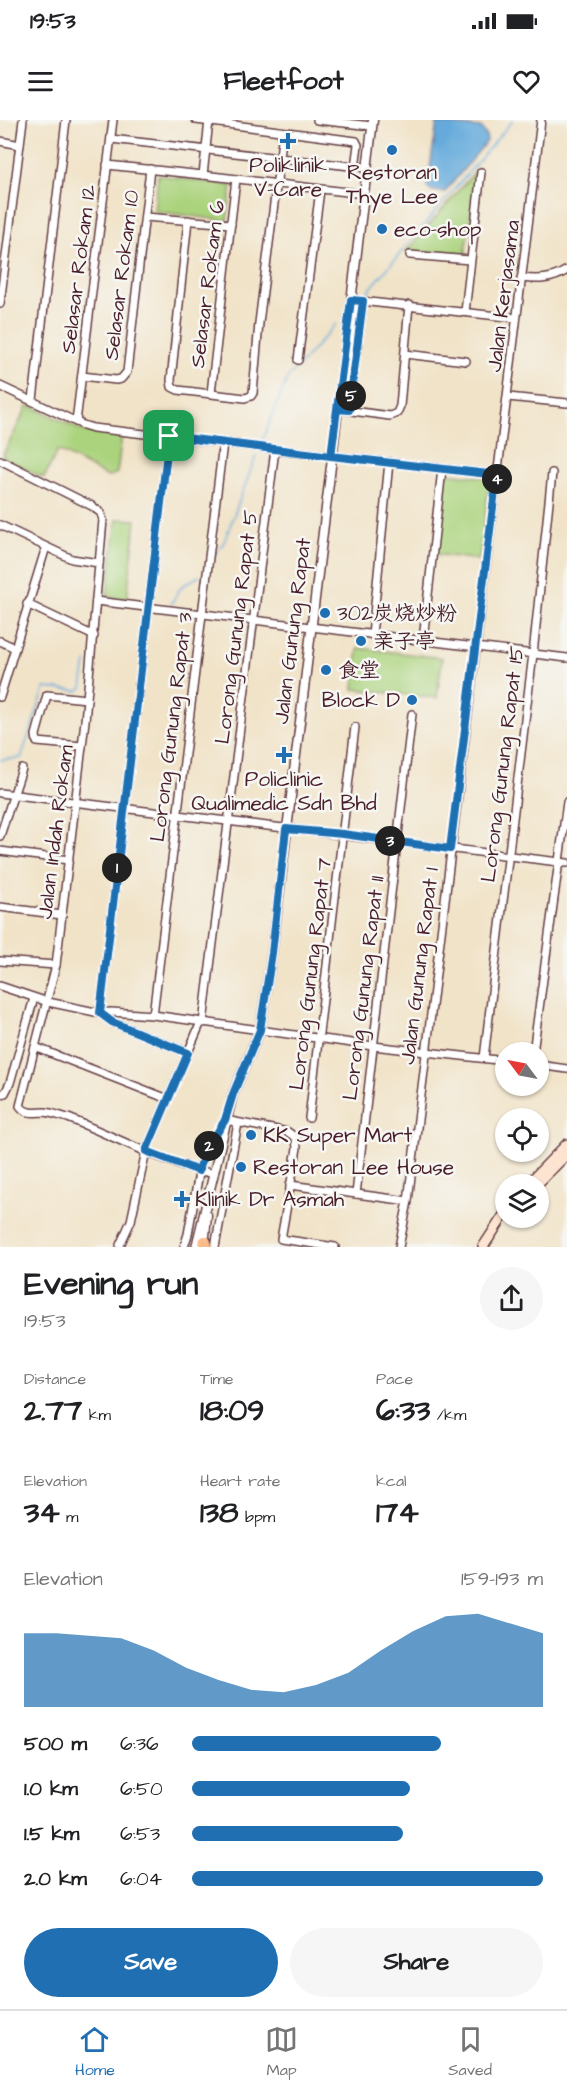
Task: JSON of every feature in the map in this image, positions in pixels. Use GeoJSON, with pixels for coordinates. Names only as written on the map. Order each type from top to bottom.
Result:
{"type":"FeatureCollection","features":[{"type":"Feature","properties":{"kind":"main road"},"geometry":{"type":"LineString","coordinates":[[538,1174],[567,1144]]}},
{"type":"Feature","properties":{"kind":"main road"},"geometry":{"type":"LineString","coordinates":[[547,1174],[567,1154]]}},
{"type":"Feature","properties":{"kind":"main road"},"geometry":{"type":"LineString","coordinates":[[483,1247],[495,1228]]}},
{"type":"Feature","properties":{"kind":"main road"},"geometry":{"type":"LineString","coordinates":[[490,1247],[503,1228]]}},
{"type":"Feature","properties":{"kind":"street"},"geometry":{"type":"LineString","coordinates":[[0,304],[23,120]]}},
{"type":"Feature","properties":{"kind":"street"},"geometry":{"type":"LineString","coordinates":[[33,400],[66,120]]}},
{"type":"Feature","properties":{"kind":"street","name":"Selasar Rokam 12"},"geometry":{"type":"LineString","coordinates":[[76,422],[113,120]]}},
{"type":"Feature","properties":{"kind":"street"},"geometry":{"type":"LineString","coordinates":[[196,120],[356,141],[358,145],[355,167]]}},
{"type":"Feature","properties":{"kind":"street"},"geometry":{"type":"LineString","coordinates":[[317,120],[372,123]]}},
{"type":"Feature","properties":{"kind":"street","name":"Jalan Kerjasama"},"geometry":{"type":"LineString","coordinates":[[497,475],[541,120]]}},
{"type":"Feature","properties":{"kind":"street"},"geometry":{"type":"LineString","coordinates":[[203,175],[209,122]]}},
{"type":"Feature","properties":{"kind":"street"},"geometry":{"type":"LineString","coordinates":[[340,139],[343,122]]}},
{"type":"Feature","properties":{"kind":"street","name":"Jalan Gunung Rapat"},"geometry":{"type":"LineString","coordinates":[[205,1246],[206,1210],[225,1120],[233,1094],[260,1030],[272,953],[372,123]]}},
{"type":"Feature","properties":{"kind":"street"},"geometry":{"type":"LineString","coordinates":[[188,220],[172,387],[178,390],[245,398],[253,393],[259,324],[283,132]]}},
{"type":"Feature","properties":{"kind":"street"},"geometry":{"type":"LineString","coordinates":[[111,139],[368,168]]}},
{"type":"Feature","properties":{"kind":"street"},"geometry":{"type":"LineString","coordinates":[[0,141],[20,145]]}},
{"type":"Feature","properties":{"kind":"street"},"geometry":{"type":"LineString","coordinates":[[107,165],[364,194]]}},
{"type":"Feature","properties":{"kind":"street","name":"Selasar Rokam 10"},"geometry":{"type":"LineString","coordinates":[[82,376],[116,380],[121,379],[127,372],[150,169]]}},
{"type":"Feature","properties":{"kind":"street"},"geometry":{"type":"LineString","coordinates":[[465,312],[481,172]]}},
{"type":"Feature","properties":{"kind":"street","name":"Selasar Rokam 6"},"geometry":{"type":"LineString","coordinates":[[211,393],[236,179]]}},
{"type":"Feature","properties":{"kind":"street"},"geometry":{"type":"LineString","coordinates":[[298,360],[320,190]]}},
{"type":"Feature","properties":{"kind":"street"},"geometry":{"type":"LineString","coordinates":[[145,217],[231,224]]}},
{"type":"Feature","properties":{"kind":"street"},"geometry":{"type":"LineString","coordinates":[[410,255],[470,260]]}},
{"type":"Feature","properties":{"kind":"street"},"geometry":{"type":"LineString","coordinates":[[520,278],[544,279],[567,270]]}},
{"type":"Feature","properties":{"kind":"street"},"geometry":{"type":"LineString","coordinates":[[351,300],[516,318]]}},
{"type":"Feature","properties":{"kind":"street"},"geometry":{"type":"LineString","coordinates":[[349,410],[363,301]]}},
{"type":"Feature","properties":{"kind":"street"},"geometry":{"type":"LineString","coordinates":[[337,409],[390,416],[397,413],[400,406],[409,305]]}},
{"type":"Feature","properties":{"kind":"street"},"geometry":{"type":"LineString","coordinates":[[405,354],[466,361]]}},
{"type":"Feature","properties":{"kind":"street"},"geometry":{"type":"LineString","coordinates":[[0,386],[93,428],[497,475]]}},
{"type":"Feature","properties":{"kind":"street"},"geometry":{"type":"LineString","coordinates":[[508,397],[567,403]]}},
{"type":"Feature","properties":{"kind":"street"},"geometry":{"type":"LineString","coordinates":[[100,1013],[169,436]]}},
{"type":"Feature","properties":{"kind":"street","name":"Lorong Gunung Rapat 3"},"geometry":{"type":"LineString","coordinates":[[153,1015],[223,443]]}},
{"type":"Feature","properties":{"kind":"street","name":"Lorong Gunung Rapat 5"},"geometry":{"type":"LineString","coordinates":[[188,1053],[202,1023],[275,449]]}},
{"type":"Feature","properties":{"kind":"street","name":"Jalan Indah Rokam"},"geometry":{"type":"LineString","coordinates":[[0,460],[92,506],[101,513],[103,520],[82,747],[56,964],[20,1106],[29,1113],[57,1114],[146,1151]]}},
{"type":"Feature","properties":{"kind":"street"},"geometry":{"type":"LineString","coordinates":[[372,635],[389,462]]}},
{"type":"Feature","properties":{"kind":"street"},"geometry":{"type":"LineString","coordinates":[[423,640],[442,469]]}},
{"type":"Feature","properties":{"kind":"street","name":"Lorong Gunung Rapat 15"},"geometry":{"type":"LineString","coordinates":[[484,1058],[533,654],[552,474]]}},
{"type":"Feature","properties":{"kind":"street","name":"Jalan Gunung Rapat 1"},"geometry":{"type":"LineString","coordinates":[[399,1247],[408,1201],[497,475]]}},
{"type":"Feature","properties":{"kind":"street"},"geometry":{"type":"LineString","coordinates":[[0,525],[72,559],[99,563]]}},
{"type":"Feature","properties":{"kind":"street"},"geometry":{"type":"LineString","coordinates":[[0,697],[46,547]]}},
{"type":"Feature","properties":{"kind":"street"},"geometry":{"type":"LineString","coordinates":[[96,601],[567,658]]}},
{"type":"Feature","properties":{"kind":"street"},"geometry":{"type":"LineString","coordinates":[[27,604],[93,636]]}},
{"type":"Feature","properties":{"kind":"street"},"geometry":{"type":"LineString","coordinates":[[0,641],[15,648]]}},
{"type":"Feature","properties":{"kind":"street"},"geometry":{"type":"LineString","coordinates":[[82,747],[35,740],[47,697],[52,695],[87,699]]}},
{"type":"Feature","properties":{"kind":"street","name":"Lorong Gunung Rapat 11"},"geometry":{"type":"LineString","coordinates":[[356,1194],[412,714]]}},
{"type":"Feature","properties":{"kind":"street","name":"Lorong Gunung Rapat 7"},"geometry":{"type":"LineString","coordinates":[[309,1118],[355,727]]}},
{"type":"Feature","properties":{"kind":"street"},"geometry":{"type":"LineString","coordinates":[[0,836],[21,769]]}},
{"type":"Feature","properties":{"kind":"street"},"geometry":{"type":"LineString","coordinates":[[0,793],[563,863]]}},
{"type":"Feature","properties":{"kind":"street"},"geometry":{"type":"LineString","coordinates":[[535,1042],[563,863],[567,802]]}},
{"type":"Feature","properties":{"kind":"street"},"geometry":{"type":"LineString","coordinates":[[0,851],[69,860]]}},
{"type":"Feature","properties":{"kind":"street"},"geometry":{"type":"LineString","coordinates":[[0,907],[62,915]]}},
{"type":"Feature","properties":{"kind":"street"},"geometry":{"type":"LineString","coordinates":[[0,961],[56,964]]}},
{"type":"Feature","properties":{"kind":"street"},"geometry":{"type":"LineString","coordinates":[[0,986],[48,1002],[100,1013],[153,1015],[373,1046],[495,1060]]}},
{"type":"Feature","properties":{"kind":"street"},"geometry":{"type":"LineString","coordinates":[[0,1094],[5,1093],[8,1089],[34,998]]}},
{"type":"Feature","properties":{"kind":"street"},"geometry":{"type":"LineString","coordinates":[[100,1013],[112,1022],[188,1053],[146,1151],[131,1221],[118,1246],[128,1247]]}},
{"type":"Feature","properties":{"kind":"street"},"geometry":{"type":"LineString","coordinates":[[35,1047],[168,1099]]}},
{"type":"Feature","properties":{"kind":"street"},"geometry":{"type":"LineString","coordinates":[[549,1067],[567,1069]]}},
{"type":"Feature","properties":{"kind":"street"},"geometry":{"type":"LineString","coordinates":[[184,1247],[203,1156],[225,1120],[288,1132],[296,1138],[297,1148],[281,1239],[335,1247]]}},
{"type":"Feature","properties":{"kind":"street"},"geometry":{"type":"LineString","coordinates":[[205,1246],[238,1123]]}},
{"type":"Feature","properties":{"kind":"street"},"geometry":{"type":"LineString","coordinates":[[146,1151],[199,1171],[214,1174]]}},
{"type":"Feature","properties":{"kind":"street"},"geometry":{"type":"LineString","coordinates":[[290,1185],[408,1201]]}},
{"type":"Feature","properties":{"kind":"green space"},"geometry":{"type":"Polygon","coordinates":[[[477,169],[465,256],[407,251],[477,169]]]}},
{"type":"Feature","properties":{"kind":"green space"},"geometry":{"type":"Polygon","coordinates":[[[158,175],[232,186],[227,221],[154,211],[158,175]]]}},
{"type":"Feature","properties":{"kind":"green space"},"geometry":{"type":"Polygon","coordinates":[[[28,405],[84,431],[122,435],[117,473],[108,477],[58,450],[44,478],[2,457],[28,405]]]}},
{"type":"Feature","properties":{"kind":"green space"},"geometry":{"type":"Polygon","coordinates":[[[446,473],[490,478],[479,560],[435,554],[446,473]]]}},
{"type":"Feature","properties":{"kind":"green space"},"geometry":{"type":"Polygon","coordinates":[[[117,519],[136,520],[127,599],[107,596],[117,519]]]}},
{"type":"Feature","properties":{"kind":"green space"},"geometry":{"type":"Polygon","coordinates":[[[358,648],[442,658],[437,698],[354,689],[358,648]]]}},
{"type":"Feature","properties":{"kind":"water"},"geometry":{"type":"Polygon","coordinates":[[[437,123],[481,128],[487,141],[445,192],[431,191],[427,187],[437,123]]]}},
{"type":"Feature","properties":{"kind":"waterway"},"geometry":{"type":"LineString","coordinates":[[365,295],[513,120]]}},
{"type":"Feature","properties":{"kind":"waterway"},"geometry":{"type":"LineString","coordinates":[[261,444],[287,379],[336,324]]}},
{"type":"Feature","properties":{"kind":"waterway"},"geometry":{"type":"LineString","coordinates":[[213,557],[224,542],[256,456]]}},
{"type":"Feature","properties":{"kind":"waterway"},"geometry":{"type":"LineString","coordinates":[[171,604],[181,587],[199,576]]}},
{"type":"Feature","properties":{"kind":"waterway"},"geometry":{"type":"LineString","coordinates":[[0,760],[21,758],[45,688],[78,691],[82,688],[86,662]]}},
{"type":"Feature","properties":{"kind":"place","name":"Poliklinik V-Care"},"geometry":{"type":"Point","coordinates":[288,141]}},
{"type":"Feature","properties":{"kind":"place","name":"Restoran Thye Lee"},"geometry":{"type":"Point","coordinates":[392,150]}},
{"type":"Feature","properties":{"kind":"place","name":"eco-shop"},"geometry":{"type":"Point","coordinates":[382,229]}},
{"type":"Feature","properties":{"kind":"place","name":"302炭烧炒粉"},"geometry":{"type":"Point","coordinates":[325,613]}},
{"type":"Feature","properties":{"kind":"place","name":"亲子亭"},"geometry":{"type":"Point","coordinates":[361,641]}},
{"type":"Feature","properties":{"kind":"place","name":"食堂"},"geometry":{"type":"Point","coordinates":[326,670]}},
{"type":"Feature","properties":{"kind":"place","name":"Block D"},"geometry":{"type":"Point","coordinates":[412,700]}},
{"type":"Feature","properties":{"kind":"place","name":"Policlinic Qualimedic Sdn Bhd"},"geometry":{"type":"Point","coordinates":[284,755]}},
{"type":"Feature","properties":{"kind":"place","name":"KK Super Mart"},"geometry":{"type":"Point","coordinates":[251,1135]}},
{"type":"Feature","properties":{"kind":"place","name":"Restoran Lee House"},"geometry":{"type":"Point","coordinates":[241,1167]}},
{"type":"Feature","properties":{"kind":"place","name":"Klinik Dr Asmah"},"geometry":{"type":"Point","coordinates":[182,1199]}},
{"type":"Feature","properties":{"kind":"route"},"geometry":{"type":"LineString","coordinates":[[169,436],[100,1013],[112,1022],[188,1053],[146,1151],[199,1171],[203,1156],[225,1120],[233,1094],[260,1030],[272,953],[286,829],[343,834],[450,849],[497,475],[331,456],[337,409],[351,300],[363,301],[349,410],[337,409],[331,456],[169,436]]}}]}
